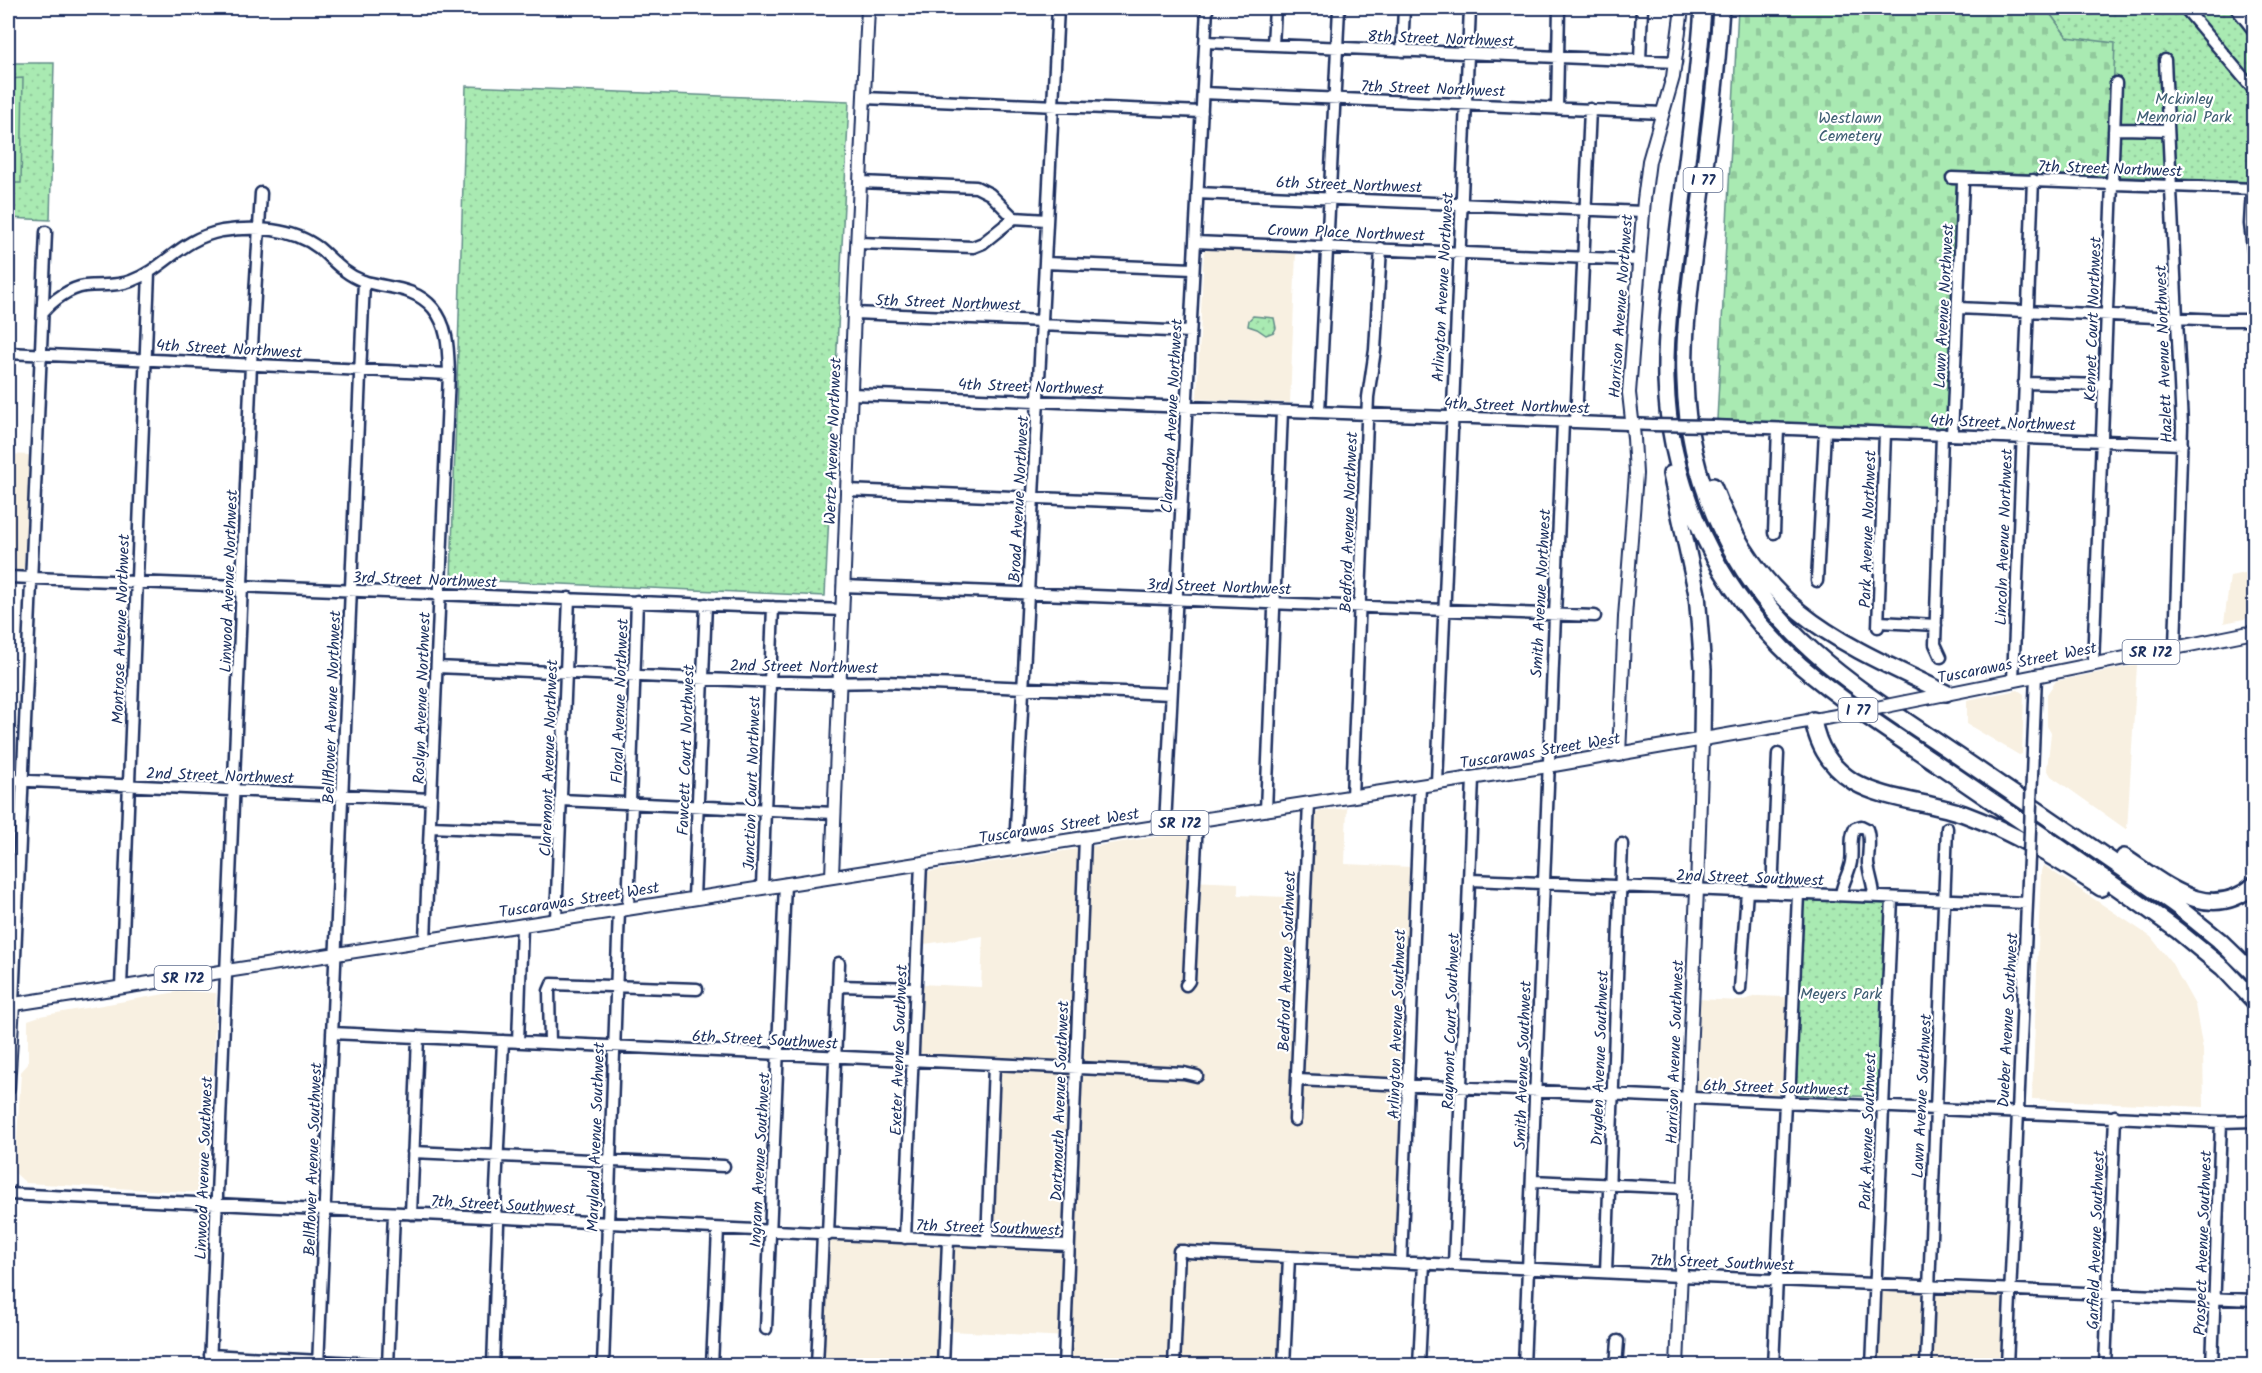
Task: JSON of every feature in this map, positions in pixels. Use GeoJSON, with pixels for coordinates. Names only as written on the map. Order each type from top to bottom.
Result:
{"type":"FeatureCollection","features":[{"type":"Feature","properties":{"kind":"highway","name":"I 77"},"geometry":{"type":"LineString","coordinates":[[1703,8],[1672,284],[1666,381],[1669,422],[1677,464],[1702,536],[1730,585],[1752,615],[1784,650],[1839,696],[2178,931],[2210,957],[2254,1002]]}},
{"type":"Feature","properties":{"kind":"highway","name":"I 77"},"geometry":{"type":"LineString","coordinates":[[1721,8],[1684,352],[1687,418],[1695,460],[1716,521],[1750,582],[1774,613],[1816,654],[1867,693],[2178,907],[2219,940],[2254,974]]}},
{"type":"Feature","properties":{"kind":"highway"},"geometry":{"type":"LineString","coordinates":[[1672,284],[1662,309],[1658,360],[1659,395],[1673,486],[1697,594],[1703,669],[1701,740]]}},
{"type":"Feature","properties":{"kind":"highway"},"geometry":{"type":"LineString","coordinates":[[1684,352],[1697,431],[1706,469],[1731,527],[1758,570],[1790,605],[1830,635],[1946,693]]}},
{"type":"Feature","properties":{"kind":"highway"},"geometry":{"type":"LineString","coordinates":[[1813,720],[1816,736],[1826,756],[1835,768],[1856,783],[1880,792],[1963,814],[2012,835],[2051,856],[2176,939],[2210,957]]}},
{"type":"Feature","properties":{"kind":"highway"},"geometry":{"type":"LineString","coordinates":[[1969,763],[2042,804],[2191,898],[2209,902],[2229,900],[2254,885]]}},
{"type":"Feature","properties":{"kind":"main road","name":"Wertz Avenue Northwest"},"geometry":{"type":"LineString","coordinates":[[832,876],[868,8]]}},
{"type":"Feature","properties":{"kind":"main road","name":"Harrison Avenue Northwest"},"geometry":{"type":"LineString","coordinates":[[1619,754],[1625,617],[1636,474],[1629,393],[1643,212],[1649,161],[1676,62],[1682,8]]}},
{"type":"Feature","properties":{"kind":"main road","name":"Tuscarawas Street West"},"geometry":{"type":"LineString","coordinates":[[10,1005],[1548,766],[1842,715],[2254,632]]}},
{"type":"Feature","properties":{"kind":"main road","name":"Harrison Avenue Southwest"},"geometry":{"type":"LineString","coordinates":[[1677,1365],[1701,740]]}},
{"type":"Feature","properties":{"kind":"main road"},"geometry":{"type":"LineString","coordinates":[[8,1089],[10,1005]]}},
{"type":"Feature","properties":{"kind":"street","name":"Broad Avenue Northwest"},"geometry":{"type":"LineString","coordinates":[[1015,848],[1058,8]]}},
{"type":"Feature","properties":{"kind":"street","name":"Clarendon Avenue Northwest"},"geometry":{"type":"LineString","coordinates":[[1165,825],[1207,8]]}},
{"type":"Feature","properties":{"kind":"street"},"geometry":{"type":"LineString","coordinates":[[1273,45],[1275,8]]}},
{"type":"Feature","properties":{"kind":"street"},"geometry":{"type":"LineString","coordinates":[[1319,412],[1338,8]]}},
{"type":"Feature","properties":{"kind":"street"},"geometry":{"type":"LineString","coordinates":[[1402,51],[1404,8]]}},
{"type":"Feature","properties":{"kind":"street","name":"Arlington Avenue Northwest"},"geometry":{"type":"LineString","coordinates":[[1437,783],[1470,8]]}},
{"type":"Feature","properties":{"kind":"street"},"geometry":{"type":"LineString","coordinates":[[1557,108],[1559,8]]}},
{"type":"Feature","properties":{"kind":"street"},"geometry":{"type":"LineString","coordinates":[[1640,61],[1642,8]]}},
{"type":"Feature","properties":{"kind":"street"},"geometry":{"type":"LineString","coordinates":[[2185,8],[2254,90]]}},
{"type":"Feature","properties":{"kind":"street"},"geometry":{"type":"LineString","coordinates":[[2236,8],[2254,31]]}},
{"type":"Feature","properties":{"kind":"street","name":"8th Street Northwest"},"geometry":{"type":"LineString","coordinates":[[1205,42],[1676,62]]}},
{"type":"Feature","properties":{"kind":"street","name":"Hazlett Avenue Northwest"},"geometry":{"type":"LineString","coordinates":[[2165,60],[2182,444],[2175,648]]}},
{"type":"Feature","properties":{"kind":"street","name":"Kennet Court Northwest"},"geometry":{"type":"LineString","coordinates":[[2093,664],[2116,83]]}},
{"type":"Feature","properties":{"kind":"street","name":"7th Street Northwest"},"geometry":{"type":"LineString","coordinates":[[1203,93],[1663,112]]}},
{"type":"Feature","properties":{"kind":"street"},"geometry":{"type":"LineString","coordinates":[[864,98],[1202,112]]}},
{"type":"Feature","properties":{"kind":"street"},"geometry":{"type":"LineString","coordinates":[[1576,422],[1590,109]]}},
{"type":"Feature","properties":{"kind":"street"},"geometry":{"type":"LineString","coordinates":[[2114,131],[2119,129],[2168,130]]}},
{"type":"Feature","properties":{"kind":"street"},"geometry":{"type":"LineString","coordinates":[[1952,178],[1965,179]]}},
{"type":"Feature","properties":{"kind":"street","name":"7th Street Northwest"},"geometry":{"type":"LineString","coordinates":[[1965,179],[2253,189]]}},
{"type":"Feature","properties":{"kind":"street","name":"Lawn Avenue Northwest"},"geometry":{"type":"LineString","coordinates":[[1941,657],[1935,644],[1935,626],[1965,179]]}},
{"type":"Feature","properties":{"kind":"street","name":"Lincoln Avenue Northwest"},"geometry":{"type":"LineString","coordinates":[[2013,680],[2033,180]]}},
{"type":"Feature","properties":{"kind":"street"},"geometry":{"type":"LineString","coordinates":[[861,182],[975,187],[990,194],[1014,218],[1047,220]]}},
{"type":"Feature","properties":{"kind":"street"},"geometry":{"type":"LineString","coordinates":[[2253,189],[2250,224],[2254,257]]}},
{"type":"Feature","properties":{"kind":"street","name":"Linwood Avenue Northwest"},"geometry":{"type":"LineString","coordinates":[[226,971],[251,364],[261,193]]}},
{"type":"Feature","properties":{"kind":"street","name":"6th Street Northwest"},"geometry":{"type":"LineString","coordinates":[[1197,193],[1643,212]]}},
{"type":"Feature","properties":{"kind":"street"},"geometry":{"type":"LineString","coordinates":[[858,243],[973,247],[983,243],[1014,218]]}},
{"type":"Feature","properties":{"kind":"street"},"geometry":{"type":"LineString","coordinates":[[43,312],[57,299],[77,288],[117,285],[130,281],[149,272],[184,245],[203,236],[229,230],[286,232],[303,238],[340,268],[364,281]]}},
{"type":"Feature","properties":{"kind":"street"},"geometry":{"type":"LineString","coordinates":[[10,1005],[23,781],[46,232]]}},
{"type":"Feature","properties":{"kind":"street","name":"Crown Place Northwest"},"geometry":{"type":"LineString","coordinates":[[1195,242],[1639,260]]}},
{"type":"Feature","properties":{"kind":"street","name":"Bedford Avenue Northwest"},"geometry":{"type":"LineString","coordinates":[[1352,796],[1368,414],[1375,350],[1381,248]]}},
{"type":"Feature","properties":{"kind":"street"},"geometry":{"type":"LineString","coordinates":[[1045,263],[1193,269]]}},
{"type":"Feature","properties":{"kind":"street","name":"Montrose Avenue Northwest"},"geometry":{"type":"LineString","coordinates":[[121,987],[149,272]]}},
{"type":"Feature","properties":{"kind":"street","name":"Roslyn Avenue Northwest"},"geometry":{"type":"LineString","coordinates":[[364,281],[397,287],[416,294],[439,315],[447,336],[448,374],[440,594],[425,940]]}},
{"type":"Feature","properties":{"kind":"street","name":"Bellflower Avenue Northwest"},"geometry":{"type":"LineString","coordinates":[[335,954],[364,281]]}},
{"type":"Feature","properties":{"kind":"street"},"geometry":{"type":"LineString","coordinates":[[1958,308],[2254,320]]}},
{"type":"Feature","properties":{"kind":"street","name":"5th Street Northwest"},"geometry":{"type":"LineString","coordinates":[[854,313],[1190,332]]}},
{"type":"Feature","properties":{"kind":"street","name":"4th Street Northwest"},"geometry":{"type":"LineString","coordinates":[[8,353],[448,374]]}},
{"type":"Feature","properties":{"kind":"street"},"geometry":{"type":"LineString","coordinates":[[2025,383],[2104,385]]}},
{"type":"Feature","properties":{"kind":"street","name":"4th Street Northwest"},"geometry":{"type":"LineString","coordinates":[[851,394],[2182,444]]}},
{"type":"Feature","properties":{"kind":"street"},"geometry":{"type":"LineString","coordinates":[[1266,810],[1282,411]]}},
{"type":"Feature","properties":{"kind":"street","name":"Smith Avenue Northwest"},"geometry":{"type":"LineString","coordinates":[[1548,766],[1563,422]]}},
{"type":"Feature","properties":{"kind":"street"},"geometry":{"type":"LineString","coordinates":[[1774,533],[1778,429]]}},
{"type":"Feature","properties":{"kind":"street"},"geometry":{"type":"LineString","coordinates":[[1817,581],[1825,430]]}},
{"type":"Feature","properties":{"kind":"street","name":"Park Avenue Northwest"},"geometry":{"type":"LineString","coordinates":[[1886,433],[1879,624],[1935,626]]}},
{"type":"Feature","properties":{"kind":"street"},"geometry":{"type":"LineString","coordinates":[[847,490],[1181,504]]}},
{"type":"Feature","properties":{"kind":"street","name":"3rd Street Northwest"},"geometry":{"type":"LineString","coordinates":[[8,577],[842,610]]}},
{"type":"Feature","properties":{"kind":"street","name":"3rd Street Northwest"},"geometry":{"type":"LineString","coordinates":[[843,586],[1594,616]]}},
{"type":"Feature","properties":{"kind":"street","name":"Claremont Avenue Northwest"},"geometry":{"type":"LineString","coordinates":[[556,919],[569,598]]}},
{"type":"Feature","properties":{"kind":"street","name":"Floral Avenue Northwest"},"geometry":{"type":"LineString","coordinates":[[624,909],[631,803],[638,601]]}},
{"type":"Feature","properties":{"kind":"street","name":"Fawcett Court Northwest"},"geometry":{"type":"LineString","coordinates":[[694,898],[706,604]]}},
{"type":"Feature","properties":{"kind":"street","name":"Junction Court Northwest"},"geometry":{"type":"LineString","coordinates":[[762,887],[773,607]]}},
{"type":"Feature","properties":{"kind":"street","name":"2nd Street Northwest"},"geometry":{"type":"LineString","coordinates":[[437,668],[703,679],[885,682],[1171,694]]}},
{"type":"Feature","properties":{"kind":"street","name":"Dueber Avenue Southwest"},"geometry":{"type":"LineString","coordinates":[[2007,1365],[2036,675]]}},
{"type":"Feature","properties":{"kind":"street"},"geometry":{"type":"LineString","coordinates":[[1773,892],[1778,754]]}},
{"type":"Feature","properties":{"kind":"street","name":"Smith Avenue Southwest"},"geometry":{"type":"LineString","coordinates":[[1524,1365],[1548,766]]}},
{"type":"Feature","properties":{"kind":"street","name":"Raymont Court Southwest"},"geometry":{"type":"LineString","coordinates":[[1454,1265],[1471,880],[1473,778]]}},
{"type":"Feature","properties":{"kind":"street","name":"2nd Street Northwest"},"geometry":{"type":"LineString","coordinates":[[8,780],[431,799]]}},
{"type":"Feature","properties":{"kind":"street","name":"Arlington Avenue Southwest"},"geometry":{"type":"LineString","coordinates":[[1401,1262],[1420,786]]}},
{"type":"Feature","properties":{"kind":"street"},"geometry":{"type":"LineString","coordinates":[[561,800],[834,813]]}},
{"type":"Feature","properties":{"kind":"street","name":"Bedford Avenue Southwest"},"geometry":{"type":"LineString","coordinates":[[1295,1120],[1309,803]]}},
{"type":"Feature","properties":{"kind":"street"},"geometry":{"type":"LineString","coordinates":[[1186,984],[1189,981],[1197,820]]}},
{"type":"Feature","properties":{"kind":"street"},"geometry":{"type":"LineString","coordinates":[[1841,896],[1842,885],[1851,863],[1853,830],[1861,826],[1867,829],[1869,834],[1868,862],[1874,883],[1874,897]]}},
{"type":"Feature","properties":{"kind":"street"},"geometry":{"type":"LineString","coordinates":[[430,827],[559,832]]}},
{"type":"Feature","properties":{"kind":"street","name":"Lawn Avenue Southwest"},"geometry":{"type":"LineString","coordinates":[[1926,1365],[1947,828]]}},
{"type":"Feature","properties":{"kind":"street","name":"Dartmouth Avenue Southwest"},"geometry":{"type":"LineString","coordinates":[[1064,1365],[1085,837]]}},
{"type":"Feature","properties":{"kind":"street","name":"Dryden Avenue Southwest"},"geometry":{"type":"LineString","coordinates":[[1606,1272],[1622,844]]}},
{"type":"Feature","properties":{"kind":"street","name":"Exeter Avenue Southwest"},"geometry":{"type":"LineString","coordinates":[[905,1238],[921,863]]}},
{"type":"Feature","properties":{"kind":"street","name":"2nd Street Southwest"},"geometry":{"type":"LineString","coordinates":[[1471,880],[2027,903]]}},
{"type":"Feature","properties":{"kind":"street","name":"Ingram Avenue Southwest"},"geometry":{"type":"LineString","coordinates":[[766,1329],[785,884]]}},
{"type":"Feature","properties":{"kind":"street"},"geometry":{"type":"LineString","coordinates":[[1740,989],[1746,891]]}},
{"type":"Feature","properties":{"kind":"street"},"geometry":{"type":"LineString","coordinates":[[1773,1365],[1798,894]]}},
{"type":"Feature","properties":{"kind":"street","name":"Park Avenue Southwest"},"geometry":{"type":"LineString","coordinates":[[1872,1365],[1892,898]]}},
{"type":"Feature","properties":{"kind":"street","name":"Maryland Avenue Southwest"},"geometry":{"type":"LineString","coordinates":[[603,1365],[616,987],[624,909]]}},
{"type":"Feature","properties":{"kind":"street"},"geometry":{"type":"LineString","coordinates":[[518,1042],[522,925]]}},
{"type":"Feature","properties":{"kind":"street","name":"Bellflower Avenue Southwest"},"geometry":{"type":"LineString","coordinates":[[318,1363],[335,954]]}},
{"type":"Feature","properties":{"kind":"street"},"geometry":{"type":"LineString","coordinates":[[817,1365],[826,1234],[839,963]]}},
{"type":"Feature","properties":{"kind":"street","name":"Linwood Avenue Southwest"},"geometry":{"type":"LineString","coordinates":[[210,1360],[226,971]]}},
{"type":"Feature","properties":{"kind":"street"},"geometry":{"type":"LineString","coordinates":[[550,1043],[549,991],[552,984],[697,990]]}},
{"type":"Feature","properties":{"kind":"street"},"geometry":{"type":"LineString","coordinates":[[838,986],[915,988]]}},
{"type":"Feature","properties":{"kind":"street","name":"6th Street Southwest"},"geometry":{"type":"LineString","coordinates":[[332,1033],[1184,1073],[1202,1076]]}},
{"type":"Feature","properties":{"kind":"street"},"geometry":{"type":"LineString","coordinates":[[411,1214],[418,1037]]}},
{"type":"Feature","properties":{"kind":"street"},"geometry":{"type":"LineString","coordinates":[[493,1365],[497,1218],[495,1210],[503,1041]]}},
{"type":"Feature","properties":{"kind":"street"},"geometry":{"type":"LineString","coordinates":[[987,1241],[994,1065]]}},
{"type":"Feature","properties":{"kind":"street","name":"6th Street Southwest"},"geometry":{"type":"LineString","coordinates":[[1297,1080],[2221,1122],[2254,1121]]}},
{"type":"Feature","properties":{"kind":"street","name":"Garfield Avenue Southwest"},"geometry":{"type":"LineString","coordinates":[[2105,1365],[2115,1116]]}},
{"type":"Feature","properties":{"kind":"street","name":"Prospect Avenue Southwest"},"geometry":{"type":"LineString","coordinates":[[2212,1365],[2221,1122]]}},
{"type":"Feature","properties":{"kind":"street"},"geometry":{"type":"LineString","coordinates":[[413,1152],[724,1166]]}},
{"type":"Feature","properties":{"kind":"street"},"geometry":{"type":"LineString","coordinates":[[1532,1181],[1684,1188]]}},
{"type":"Feature","properties":{"kind":"street","name":"7th Street Southwest"},"geometry":{"type":"LineString","coordinates":[[8,1194],[1068,1245]]}},
{"type":"Feature","properties":{"kind":"street"},"geometry":{"type":"LineString","coordinates":[[388,1365],[394,1213]]}},
{"type":"Feature","properties":{"kind":"street"},"geometry":{"type":"LineString","coordinates":[[712,1365],[718,1229]]}},
{"type":"Feature","properties":{"kind":"street"},"geometry":{"type":"LineString","coordinates":[[943,1365],[948,1240]]}},
{"type":"Feature","properties":{"kind":"street","name":"7th Street Southwest"},"geometry":{"type":"LineString","coordinates":[[1174,1365],[1184,1252],[2254,1300]]}},
{"type":"Feature","properties":{"kind":"street"},"geometry":{"type":"LineString","coordinates":[[1284,1365],[1289,1257]]}},
{"type":"Feature","properties":{"kind":"street"},"geometry":{"type":"LineString","coordinates":[[1419,1365],[1424,1263]]}},
{"type":"Feature","properties":{"kind":"street"},"geometry":{"type":"LineString","coordinates":[[1616,1365],[1618,1341]]}},
{"type":"Feature","properties":{"kind":"street"},"geometry":{"type":"LineString","coordinates":[[210,1360],[412,1365]]}},
{"type":"Feature","properties":{"kind":"shaded area"},"geometry":{"type":"Polygon","coordinates":[[[1204,248],[1296,252],[1290,403],[1197,399],[1204,248]]]}},
{"type":"Feature","properties":{"kind":"shaded area"},"geometry":{"type":"Polygon","coordinates":[[[8,454],[30,455],[24,570],[8,570],[8,454]]]}},
{"type":"Feature","properties":{"kind":"shaded area"},"geometry":{"type":"Polygon","coordinates":[[[2254,571],[2254,617],[2224,623],[2230,576],[2254,571]]]}},
{"type":"Feature","properties":{"kind":"shaded area"},"geometry":{"type":"Polygon","coordinates":[[[2137,665],[2127,830],[2051,776],[2047,769],[2051,733],[2047,726],[2047,694],[2056,681],[2137,665]]]}},
{"type":"Feature","properties":{"kind":"shaded area"},"geometry":{"type":"Polygon","coordinates":[[[2018,690],[2024,694],[2022,754],[2019,755],[1967,724],[1967,700],[2018,690]]]}},
{"type":"Feature","properties":{"kind":"shaded area"},"geometry":{"type":"Polygon","coordinates":[[[1347,808],[1345,864],[1412,867],[1396,1257],[1285,1251],[1280,1365],[1068,1365],[1068,1337],[949,1331],[952,1244],[991,1246],[998,1059],[917,1054],[920,984],[981,987],[983,936],[924,944],[927,872],[1187,832],[1191,835],[1189,881],[1238,883],[1238,895],[1308,898],[1313,812],[1347,808]]]}},
{"type":"Feature","properties":{"kind":"shaded area"},"geometry":{"type":"Polygon","coordinates":[[[2043,865],[2151,937],[2171,962],[2195,1005],[2203,1050],[2204,1107],[2032,1099],[2043,865]]]}},
{"type":"Feature","properties":{"kind":"shaded area"},"geometry":{"type":"Polygon","coordinates":[[[182,991],[216,993],[212,1097],[208,1107],[204,1193],[26,1183],[15,1173],[21,1072],[28,1064],[28,1020],[182,991]]]}},
{"type":"Feature","properties":{"kind":"shaded area"},"geometry":{"type":"Polygon","coordinates":[[[1757,996],[1788,997],[1784,1095],[1693,1091],[1697,999],[1740,1001],[1757,996]]]}},
{"type":"Feature","properties":{"kind":"shaded area"},"geometry":{"type":"Polygon","coordinates":[[[830,1240],[942,1244],[937,1365],[824,1366],[830,1240]]]}},
{"type":"Feature","properties":{"kind":"shaded area"},"geometry":{"type":"Polygon","coordinates":[[[1880,1289],[2003,1294],[2000,1365],[1877,1366],[1880,1289]]]}},
{"type":"Feature","properties":{"kind":"green space","name":"Westlawn Cemetery"},"geometry":{"type":"Polygon","coordinates":[[[1738,8],[2046,8],[2067,37],[2115,43],[2110,176],[1959,172],[1947,430],[1717,420],[1738,8]]]}},
{"type":"Feature","properties":{"kind":"green space","name":"Mckinley Memorial Park"},"geometry":{"type":"Polygon","coordinates":[[[2046,8],[2254,8],[2254,182],[2110,176],[2067,37],[2046,8]]]}},
{"type":"Feature","properties":{"kind":"green space"},"geometry":{"type":"Polygon","coordinates":[[[8,63],[54,63],[50,220],[8,218],[8,63]]]}},
{"type":"Feature","properties":{"kind":"green space"},"geometry":{"type":"Polygon","coordinates":[[[23,78],[21,183],[8,183],[8,79],[23,78]]]}},
{"type":"Feature","properties":{"kind":"green space"},"geometry":{"type":"Polygon","coordinates":[[[466,86],[849,101],[825,596],[451,579],[466,86]]]}},
{"type":"Feature","properties":{"kind":"green space"},"geometry":{"type":"Polygon","coordinates":[[[1253,316],[1274,318],[1276,328],[1274,332],[1266,335],[1248,326],[1253,316]]]}},
{"type":"Feature","properties":{"kind":"green space","name":"Meyers Park"},"geometry":{"type":"Polygon","coordinates":[[[1803,898],[1887,901],[1880,1097],[1796,1094],[1803,898]]]}}]}
